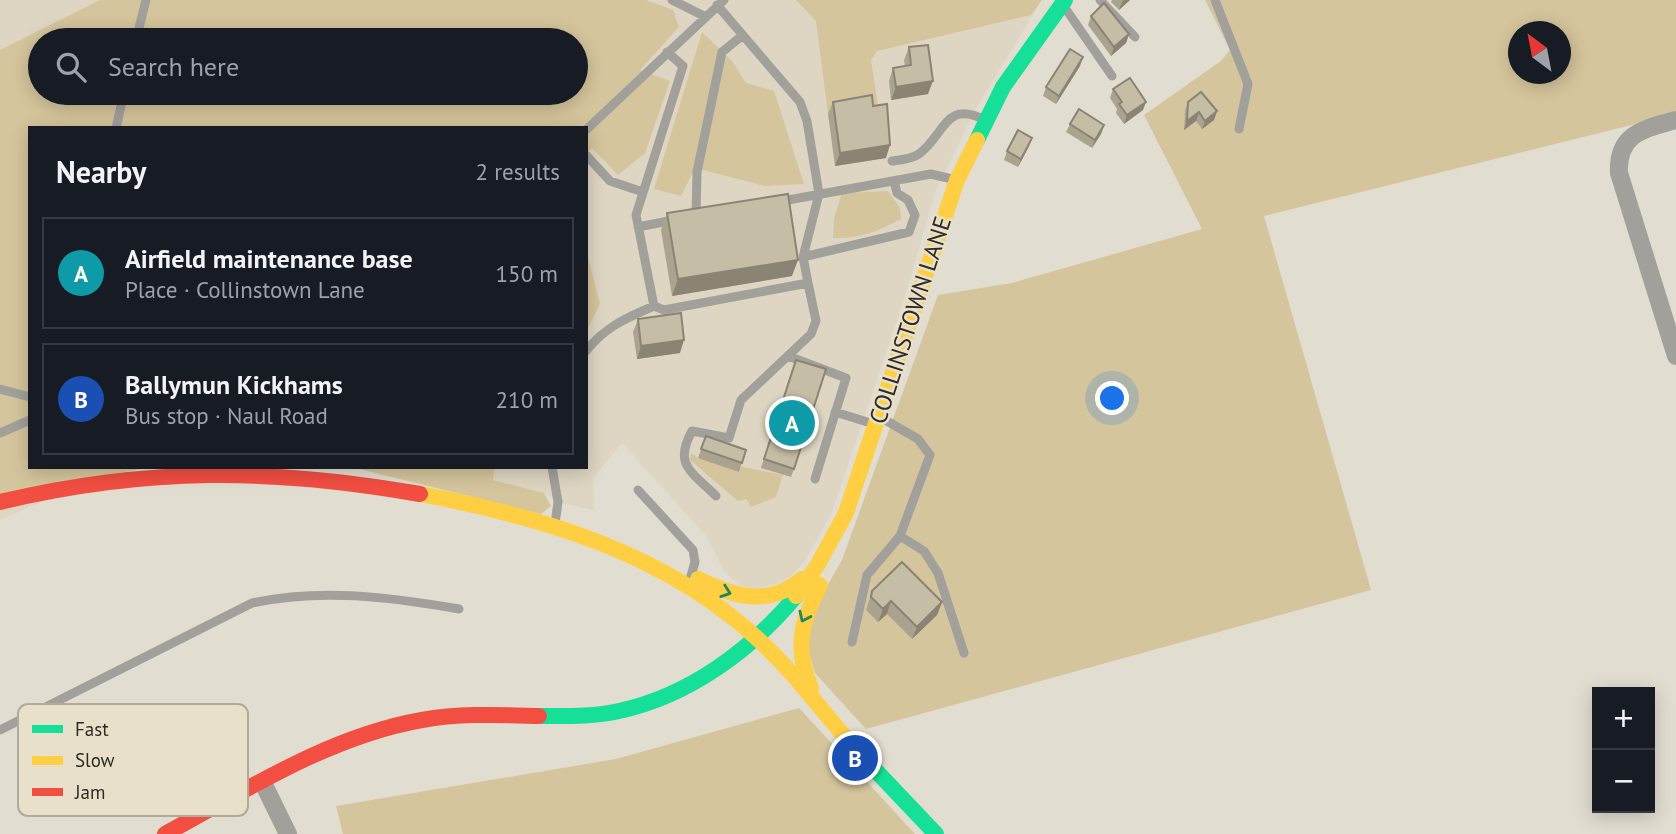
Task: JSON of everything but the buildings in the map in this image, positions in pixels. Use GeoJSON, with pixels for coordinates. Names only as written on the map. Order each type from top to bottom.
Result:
{"type":"FeatureCollection","features":[{"type":"Feature","properties":{"kind":"main road","name":"COLLINSTOWN LANE"},"geometry":{"type":"LineString","coordinates":[[248,791],[365,735],[420,720],[474,715],[538,717],[612,713],[666,696],[718,669],[757,638],[800,594],[827,554],[846,513],[957,180],[1003,86],[1064,2]]}},
{"type":"Feature","properties":{"kind":"main road"},"geometry":{"type":"LineString","coordinates":[[0,502],[97,483],[187,474],[269,471],[431,495],[554,526],[747,599],[775,596],[796,586],[827,554]]}},
{"type":"Feature","properties":{"kind":"main road"},"geometry":{"type":"LineString","coordinates":[[815,698],[800,665],[799,627],[823,577],[827,554]]}},
{"type":"Feature","properties":{"kind":"main road"},"geometry":{"type":"LineString","coordinates":[[640,559],[685,584],[757,638],[815,698],[846,737],[936,834]]}},
{"type":"Feature","properties":{"kind":"main road","name":"COLLINSTOWN LANE"},"geometry":{"type":"LineString","coordinates":[[165,834],[200,816]]}},
{"type":"Feature","properties":{"kind":"street"},"geometry":{"type":"LineString","coordinates":[[1676,120],[1638,132],[1625,143],[1618,158],[1619,173],[1676,356]]}},
{"type":"Feature","properties":{"kind":"street"},"geometry":{"type":"LineString","coordinates":[[263,783],[288,834]]}},
{"type":"Feature","properties":{"kind":"lane"},"geometry":{"type":"LineString","coordinates":[[139,28],[146,0]]}},
{"type":"Feature","properties":{"kind":"lane"},"geometry":{"type":"LineString","coordinates":[[672,0],[704,16]]}},
{"type":"Feature","properties":{"kind":"lane"},"geometry":{"type":"LineString","coordinates":[[1100,0],[1135,37]]}},
{"type":"Feature","properties":{"kind":"lane"},"geometry":{"type":"LineString","coordinates":[[1215,0],[1248,84],[1239,129]]}},
{"type":"Feature","properties":{"kind":"lane"},"geometry":{"type":"LineString","coordinates":[[588,128],[721,2],[743,35],[800,102],[807,121],[819,194],[803,257],[816,321],[811,334],[741,400],[729,438],[692,431],[682,448],[687,467],[716,496]]}},
{"type":"Feature","properties":{"kind":"lane"},"geometry":{"type":"LineString","coordinates":[[1064,2],[1112,76]]}},
{"type":"Feature","properties":{"kind":"lane"},"geometry":{"type":"LineString","coordinates":[[696,216],[697,172],[722,52],[743,35]]}},
{"type":"Feature","properties":{"kind":"lane"},"geometry":{"type":"LineString","coordinates":[[654,306],[636,215],[683,66],[667,52]]}},
{"type":"Feature","properties":{"kind":"lane"},"geometry":{"type":"LineString","coordinates":[[116,126],[121,105]]}},
{"type":"Feature","properties":{"kind":"lane"},"geometry":{"type":"LineString","coordinates":[[892,161],[917,156],[949,118],[959,112],[973,114],[986,121]]}},
{"type":"Feature","properties":{"kind":"lane"},"geometry":{"type":"LineString","coordinates":[[588,157],[610,181],[643,192]]}},
{"type":"Feature","properties":{"kind":"lane"},"geometry":{"type":"LineString","coordinates":[[764,204],[931,174],[957,180]]}},
{"type":"Feature","properties":{"kind":"lane"},"geometry":{"type":"LineString","coordinates":[[803,257],[909,232],[915,215],[908,200],[897,193],[894,181]]}},
{"type":"Feature","properties":{"kind":"lane"},"geometry":{"type":"LineString","coordinates":[[638,227],[710,214]]}},
{"type":"Feature","properties":{"kind":"lane"},"geometry":{"type":"LineString","coordinates":[[588,349],[614,323],[654,306],[664,310],[808,283]]}},
{"type":"Feature","properties":{"kind":"lane"},"geometry":{"type":"LineString","coordinates":[[788,356],[846,378],[815,480]]}},
{"type":"Feature","properties":{"kind":"lane"},"geometry":{"type":"LineString","coordinates":[[0,389],[28,396]]}},
{"type":"Feature","properties":{"kind":"lane"},"geometry":{"type":"LineString","coordinates":[[835,412],[877,420],[918,439],[930,455],[900,536],[867,575],[852,642]]}},
{"type":"Feature","properties":{"kind":"lane"},"geometry":{"type":"LineString","coordinates":[[0,433],[28,421]]}},
{"type":"Feature","properties":{"kind":"lane"},"geometry":{"type":"LineString","coordinates":[[552,469],[558,502],[554,526]]}},
{"type":"Feature","properties":{"kind":"lane"},"geometry":{"type":"LineString","coordinates":[[638,489],[693,550],[695,562],[691,576]]}},
{"type":"Feature","properties":{"kind":"lane"},"geometry":{"type":"LineString","coordinates":[[900,536],[923,551],[938,573],[964,653]]}},
{"type":"Feature","properties":{"kind":"lane"},"geometry":{"type":"LineString","coordinates":[[52,704],[252,603],[292,596],[358,595],[390,597],[459,609]]}},
{"type":"Feature","properties":{"kind":"lane"},"geometry":{"type":"LineString","coordinates":[[0,730],[18,721]]}},
{"type":"Feature","properties":{"kind":"shaded area"},"geometry":{"type":"Polygon","coordinates":[[[0,0],[1042,0],[978,105],[936,190],[906,293],[831,515],[805,561],[792,575],[775,585],[753,589],[738,584],[724,571],[707,537],[622,443],[593,478],[594,510],[565,504],[544,493],[451,469],[588,469],[588,126],[28,126],[28,469],[116,469],[0,520],[0,0]]]}},
{"type":"Feature","properties":{"kind":"shaded area"},"geometry":{"type":"Polygon","coordinates":[[[100,0],[646,0],[673,10],[679,27],[640,70],[670,81],[645,153],[618,175],[592,148],[588,152],[588,126],[28,126],[28,469],[140,469],[0,495],[0,50],[28,36],[28,105],[588,105],[588,28],[44,28],[100,0]]]}},
{"type":"Feature","properties":{"kind":"shaded area"},"geometry":{"type":"Polygon","coordinates":[[[796,0],[1042,0],[1031,15],[877,51],[871,60],[878,106],[828,114],[816,21],[796,0]]]}},
{"type":"Feature","properties":{"kind":"shaded area"},"geometry":{"type":"Polygon","coordinates":[[[1205,0],[1676,0],[1676,114],[1264,216],[1371,590],[866,729],[815,673],[802,630],[842,560],[938,295],[1012,283],[1202,229],[1144,115],[1221,61],[1230,50],[1205,0]]]}},
{"type":"Feature","properties":{"kind":"shaded area"},"geometry":{"type":"Polygon","coordinates":[[[702,32],[732,61],[746,83],[774,91],[804,184],[765,186],[695,168],[681,196],[654,189],[702,32]]]}},
{"type":"Feature","properties":{"kind":"shaded area"},"geometry":{"type":"Polygon","coordinates":[[[888,191],[900,208],[901,219],[868,233],[833,238],[834,219],[842,193],[888,191]]]}},
{"type":"Feature","properties":{"kind":"shaded area"},"geometry":{"type":"Polygon","coordinates":[[[588,257],[600,304],[588,328],[588,257]]]}},
{"type":"Feature","properties":{"kind":"shaded area"},"geometry":{"type":"Polygon","coordinates":[[[691,453],[698,458],[783,475],[776,497],[751,507],[746,499],[738,501],[690,460],[691,453]]]}},
{"type":"Feature","properties":{"kind":"shaded area"},"geometry":{"type":"Polygon","coordinates":[[[359,469],[495,469],[493,480],[544,493],[551,506],[541,514],[359,469]]]}},
{"type":"Feature","properties":{"kind":"shaded area"},"geometry":{"type":"Polygon","coordinates":[[[799,708],[915,834],[343,834],[336,806],[616,759],[799,708]]]}},
{"type":"Feature","properties":{"kind":"traffic: fast"},"geometry":{"type":"LineString","coordinates":[[977,140],[1003,87],[1065,0]]}},
{"type":"Feature","properties":{"kind":"traffic: fast"},"geometry":{"type":"LineString","coordinates":[[539,716],[609,713],[645,704],[670,694],[694,682],[739,652],[796,596]]}},
{"type":"Feature","properties":{"kind":"traffic: fast"},"geometry":{"type":"LineString","coordinates":[[860,754],[936,834]]}},
{"type":"Feature","properties":{"kind":"traffic: slow"},"geometry":{"type":"LineString","coordinates":[[796,596],[817,566],[846,513],[957,180],[977,140]]}},
{"type":"Feature","properties":{"kind":"traffic: slow"},"geometry":{"type":"LineString","coordinates":[[420,494],[513,514],[558,528],[645,563],[686,585],[725,611],[761,642],[860,754]]}},
{"type":"Feature","properties":{"kind":"traffic: slow"},"geometry":{"type":"LineString","coordinates":[[698,579],[725,591],[751,596],[777,593],[802,579]]}},
{"type":"Feature","properties":{"kind":"traffic: slow"},"geometry":{"type":"LineString","coordinates":[[811,688],[803,660],[802,635],[808,611],[820,585]]}},
{"type":"Feature","properties":{"kind":"traffic: jam"},"geometry":{"type":"LineString","coordinates":[[0,502],[107,482],[210,475],[313,479],[420,494]]}},
{"type":"Feature","properties":{"kind":"traffic: jam"},"geometry":{"type":"LineString","coordinates":[[248,788],[322,751],[388,728],[451,716],[539,716]]}},
{"type":"Feature","properties":{"kind":"traffic: jam"},"geometry":{"type":"LineString","coordinates":[[165,834],[198,816]]}},
{"type":"Feature","properties":{"kind":"place","name":"Airfield maintenance base"},"geometry":{"type":"Point","coordinates":[792,423]}},
{"type":"Feature","properties":{"kind":"place","name":"Ballymun Kickhams"},"geometry":{"type":"Point","coordinates":[855,758]}}]}
